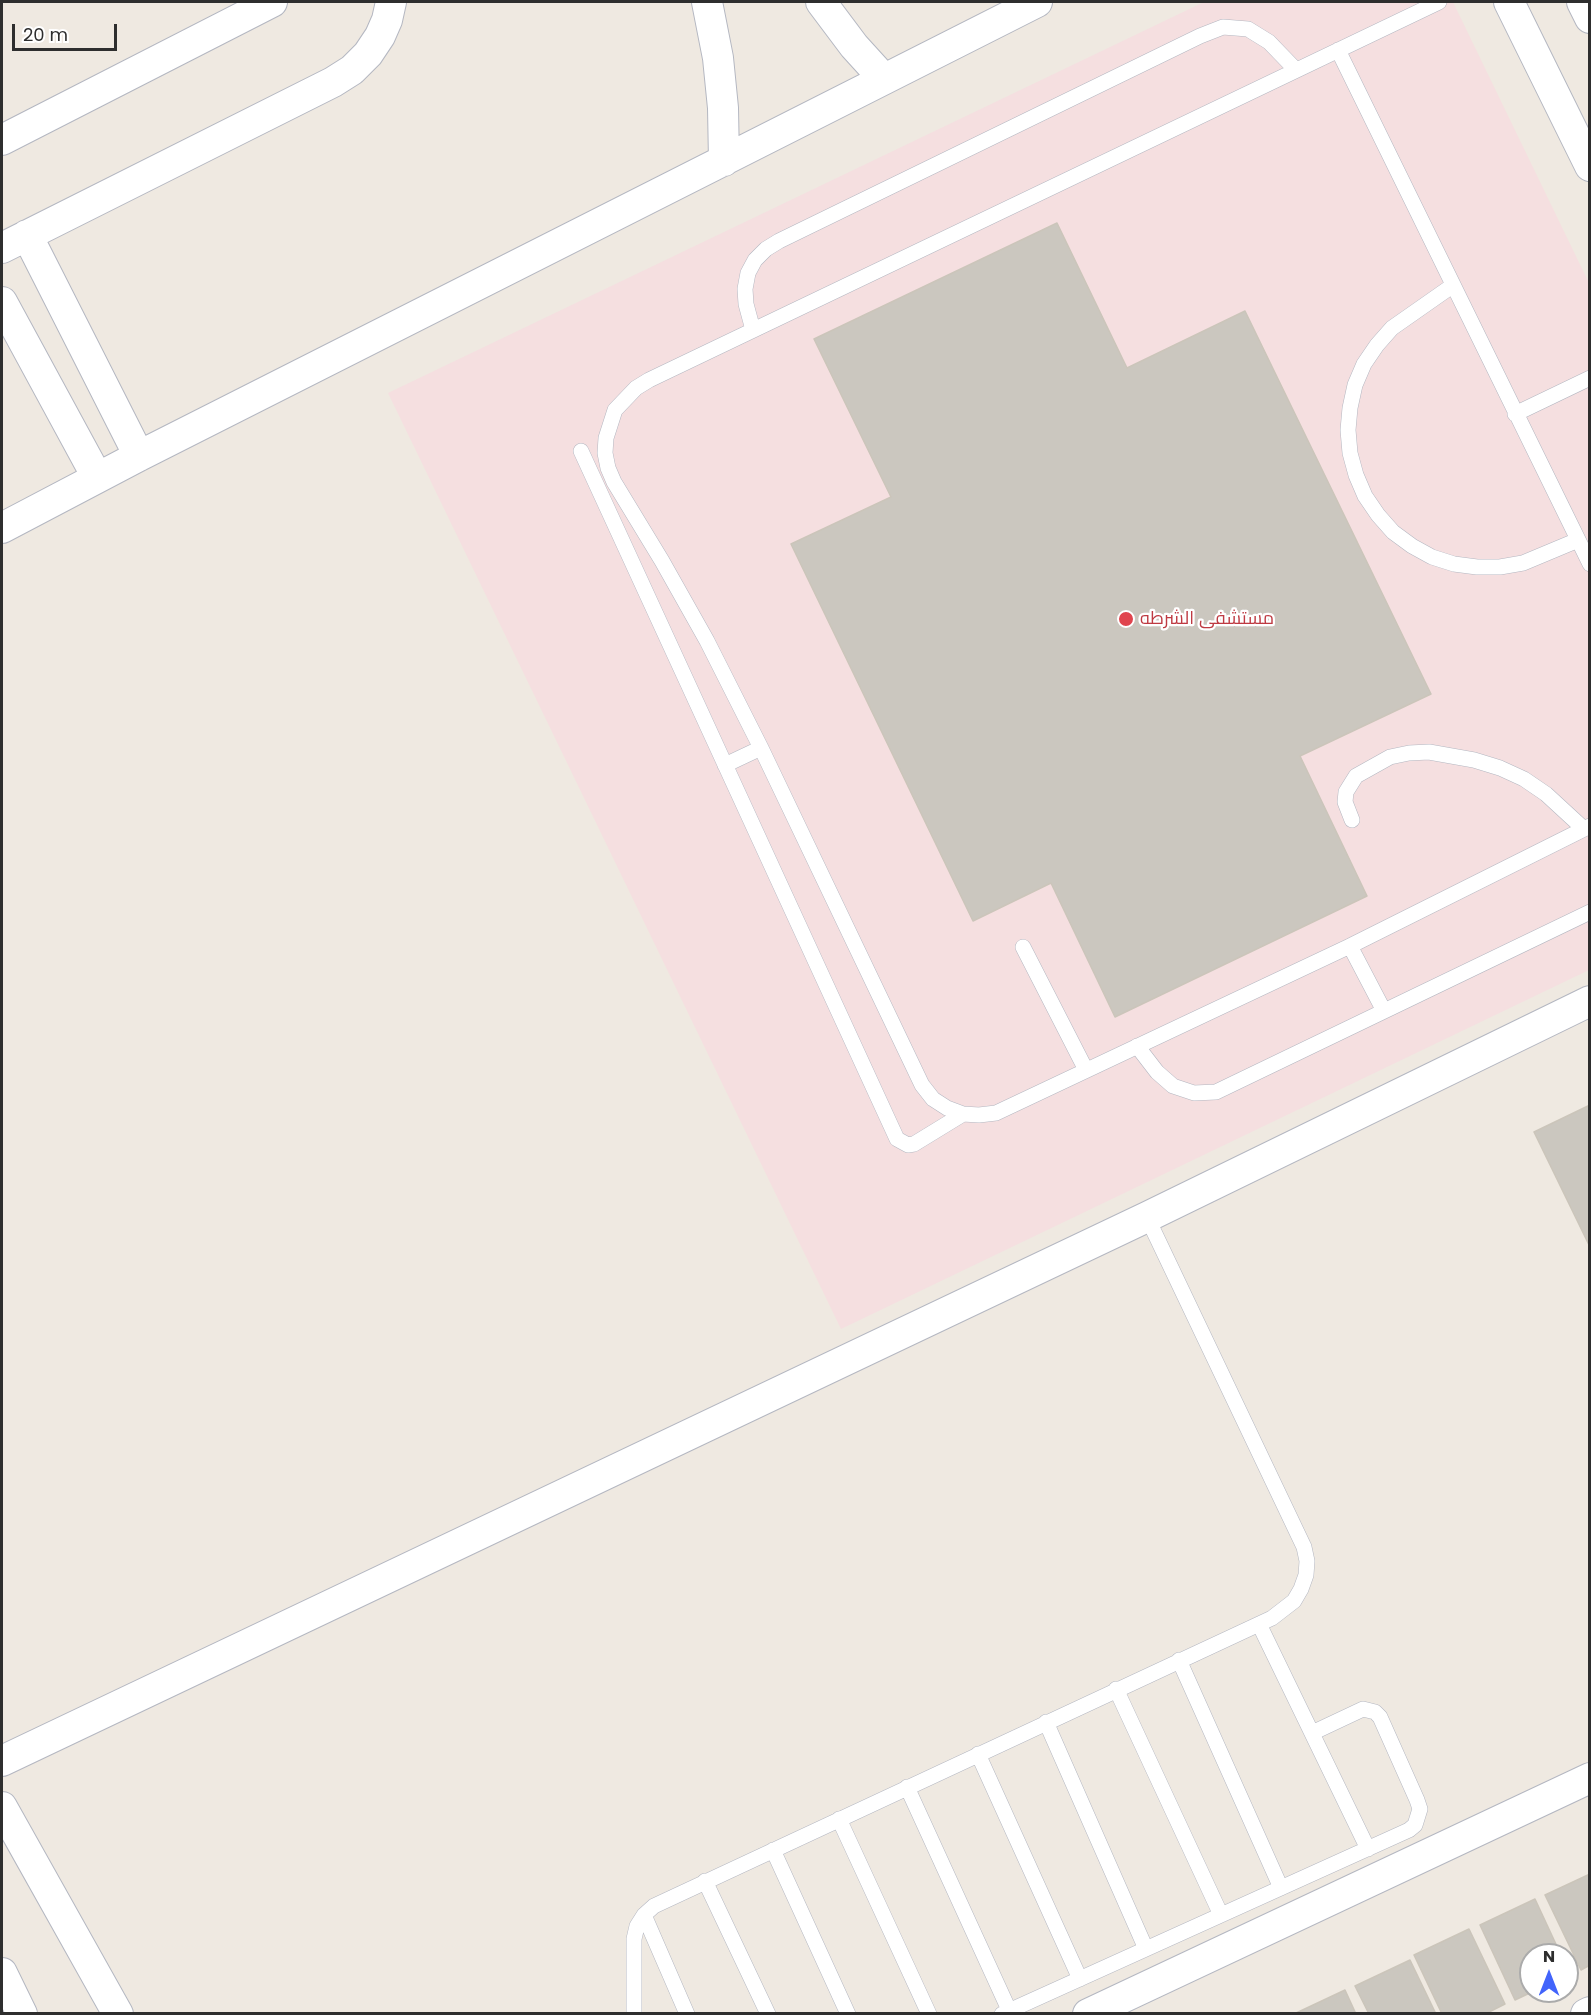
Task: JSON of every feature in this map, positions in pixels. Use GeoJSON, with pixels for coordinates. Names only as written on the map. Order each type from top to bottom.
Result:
{"type":"FeatureCollection","features":[{"type":"Feature","properties":{"kind":"street"},"geometry":{"type":"LineString","coordinates":[[2,140],[272,2]]}},
{"type":"Feature","properties":{"kind":"street"},"geometry":{"type":"LineString","coordinates":[[139,456],[14,242],[333,82],[352,70],[368,54],[380,36],[391,2]]}},
{"type":"Feature","properties":{"kind":"street"},"geometry":{"type":"LineString","coordinates":[[707,2],[718,58],[723,108],[724,161]]}},
{"type":"Feature","properties":{"kind":"street"},"geometry":{"type":"LineString","coordinates":[[821,2],[854,46],[884,79]]}},
{"type":"Feature","properties":{"kind":"street"},"geometry":{"type":"LineString","coordinates":[[2,528],[97,477],[1037,2]]}},
{"type":"Feature","properties":{"kind":"street"},"geometry":{"type":"LineString","coordinates":[[1509,2],[1590,166]]}},
{"type":"Feature","properties":{"kind":"street"},"geometry":{"type":"LineString","coordinates":[[1582,2],[1590,18]]}},
{"type":"Feature","properties":{"kind":"street"},"geometry":{"type":"LineString","coordinates":[[2,302],[97,477]]}},
{"type":"Feature","properties":{"kind":"street"},"geometry":{"type":"LineString","coordinates":[[2,1761],[1148,1217],[1590,1001]]}},
{"type":"Feature","properties":{"kind":"street"},"geometry":{"type":"LineString","coordinates":[[1088,2013],[1590,1778]]}},
{"type":"Feature","properties":{"kind":"street"},"geometry":{"type":"LineString","coordinates":[[2,1806],[118,2013]]}},
{"type":"Feature","properties":{"kind":"street"},"geometry":{"type":"LineString","coordinates":[[2,1973],[22,2013]]}},
{"type":"Feature","properties":{"kind":"lane"},"geometry":{"type":"LineString","coordinates":[[1352,820],[1345,802],[1346,792],[1356,776],[1390,758],[1409,753],[1429,752],[1474,760],[1524,779],[1587,828],[1350,946],[996,1113],[963,1114],[947,1108],[933,1099],[922,1085],[761,748],[707,641],[614,482],[605,453],[608,431],[615,410],[636,388],[1439,2]]}},
{"type":"Feature","properties":{"kind":"lane"},"geometry":{"type":"LineString","coordinates":[[753,330],[746,304],[745,289],[748,273],[755,260],[766,249],[1206,33],[1223,27],[1248,29],[1269,42],[1296,70]]}},
{"type":"Feature","properties":{"kind":"lane"},"geometry":{"type":"LineString","coordinates":[[1338,50],[1590,564]]}},
{"type":"Feature","properties":{"kind":"lane"},"geometry":{"type":"LineString","coordinates":[[1452,286],[1392,328],[1364,364],[1355,385],[1350,408],[1349,442],[1356,475],[1365,496],[1393,532],[1432,557],[1454,564],[1500,567],[1523,563],[1578,540]]}},
{"type":"Feature","properties":{"kind":"lane"},"geometry":{"type":"LineString","coordinates":[[1515,414],[1590,378]]}},
{"type":"Feature","properties":{"kind":"lane"},"geometry":{"type":"LineString","coordinates":[[581,451],[897,1139],[908,1145],[914,1144],[963,1114]]}},
{"type":"Feature","properties":{"kind":"lane"},"geometry":{"type":"LineString","coordinates":[[725,765],[761,748]]}},
{"type":"Feature","properties":{"kind":"lane"},"geometry":{"type":"LineString","coordinates":[[1137,1046],[1157,1072],[1173,1086],[1205,1093],[1226,1088],[1590,912]]}},
{"type":"Feature","properties":{"kind":"lane"},"geometry":{"type":"LineString","coordinates":[[1350,946],[1384,1011]]}},
{"type":"Feature","properties":{"kind":"lane"},"geometry":{"type":"LineString","coordinates":[[1023,947],[1086,1070]]}},
{"type":"Feature","properties":{"kind":"lane"},"geometry":{"type":"LineString","coordinates":[[634,2013],[634,1939],[637,1926],[654,1906],[1259,1624],[1284,1610],[1294,1601],[1306,1575],[1307,1561],[1304,1547],[1148,1217]]}},
{"type":"Feature","properties":{"kind":"lane"},"geometry":{"type":"LineString","coordinates":[[1259,1624],[1368,1849]]}},
{"type":"Feature","properties":{"kind":"lane"},"geometry":{"type":"LineString","coordinates":[[1179,1660],[1281,1888]]}},
{"type":"Feature","properties":{"kind":"lane"},"geometry":{"type":"LineString","coordinates":[[1116,1689],[1221,1915]]}},
{"type":"Feature","properties":{"kind":"lane"},"geometry":{"type":"LineString","coordinates":[[907,1787],[1006,2012],[1368,1849],[1415,1825],[1420,1809],[1380,1717],[1369,1709],[1363,1709],[1312,1733]]}},
{"type":"Feature","properties":{"kind":"lane"},"geometry":{"type":"LineString","coordinates":[[1046,1722],[1146,1949]]}},
{"type":"Feature","properties":{"kind":"lane"},"geometry":{"type":"LineString","coordinates":[[978,1754],[1080,1979]]}},
{"type":"Feature","properties":{"kind":"lane"},"geometry":{"type":"LineString","coordinates":[[839,1819],[929,2013]]}},
{"type":"Feature","properties":{"kind":"lane"},"geometry":{"type":"LineString","coordinates":[[773,1850],[848,2013]]}},
{"type":"Feature","properties":{"kind":"lane"},"geometry":{"type":"LineString","coordinates":[[705,1881],[768,2013]]}},
{"type":"Feature","properties":{"kind":"lane"},"geometry":{"type":"LineString","coordinates":[[644,1915],[687,2013]]}},
{"type":"Feature","properties":{"kind":"shaded area"},"geometry":{"type":"Polygon","coordinates":[[[1204,2],[1453,2],[1589,283],[1589,970],[841,1329],[388,393],[1204,2]]]}},
{"type":"Feature","properties":{"kind":"building"},"geometry":{"type":"Polygon","coordinates":[[[1057,223],[1127,368],[1245,311],[1431,694],[1300,756],[1367,896],[1115,1017],[1051,883],[973,921],[791,544],[891,497],[814,339],[1057,223]]]}},
{"type":"Feature","properties":{"kind":"building"},"geometry":{"type":"Polygon","coordinates":[[[1590,1105],[1590,1247],[1534,1132],[1590,1105]]]}},
{"type":"Feature","properties":{"kind":"building"},"geometry":{"type":"Polygon","coordinates":[[[1590,1874],[1590,1965],[1581,1970],[1579,1943],[1568,1943],[1545,1895],[1590,1874]]]}},
{"type":"Feature","properties":{"kind":"building"},"geometry":{"type":"Polygon","coordinates":[[[1535,1899],[1555,1943],[1519,1943],[1519,1998],[1515,2000],[1480,1925],[1535,1899]]]}},
{"type":"Feature","properties":{"kind":"building"},"geometry":{"type":"Polygon","coordinates":[[[1469,1929],[1505,2004],[1485,2014],[1442,2014],[1414,1955],[1469,1929]]]}},
{"type":"Feature","properties":{"kind":"building"},"geometry":{"type":"Polygon","coordinates":[[[1410,1960],[1436,2014],[1369,2014],[1355,1986],[1410,1960]]]}},
{"type":"Feature","properties":{"kind":"building"},"geometry":{"type":"Polygon","coordinates":[[[1345,1990],[1356,2014],[1294,2014],[1345,1990]]]}},
{"type":"Feature","properties":{"kind":"place","name":"مستشفى الشرطه"},"geometry":{"type":"Point","coordinates":[1126,619]}}]}
